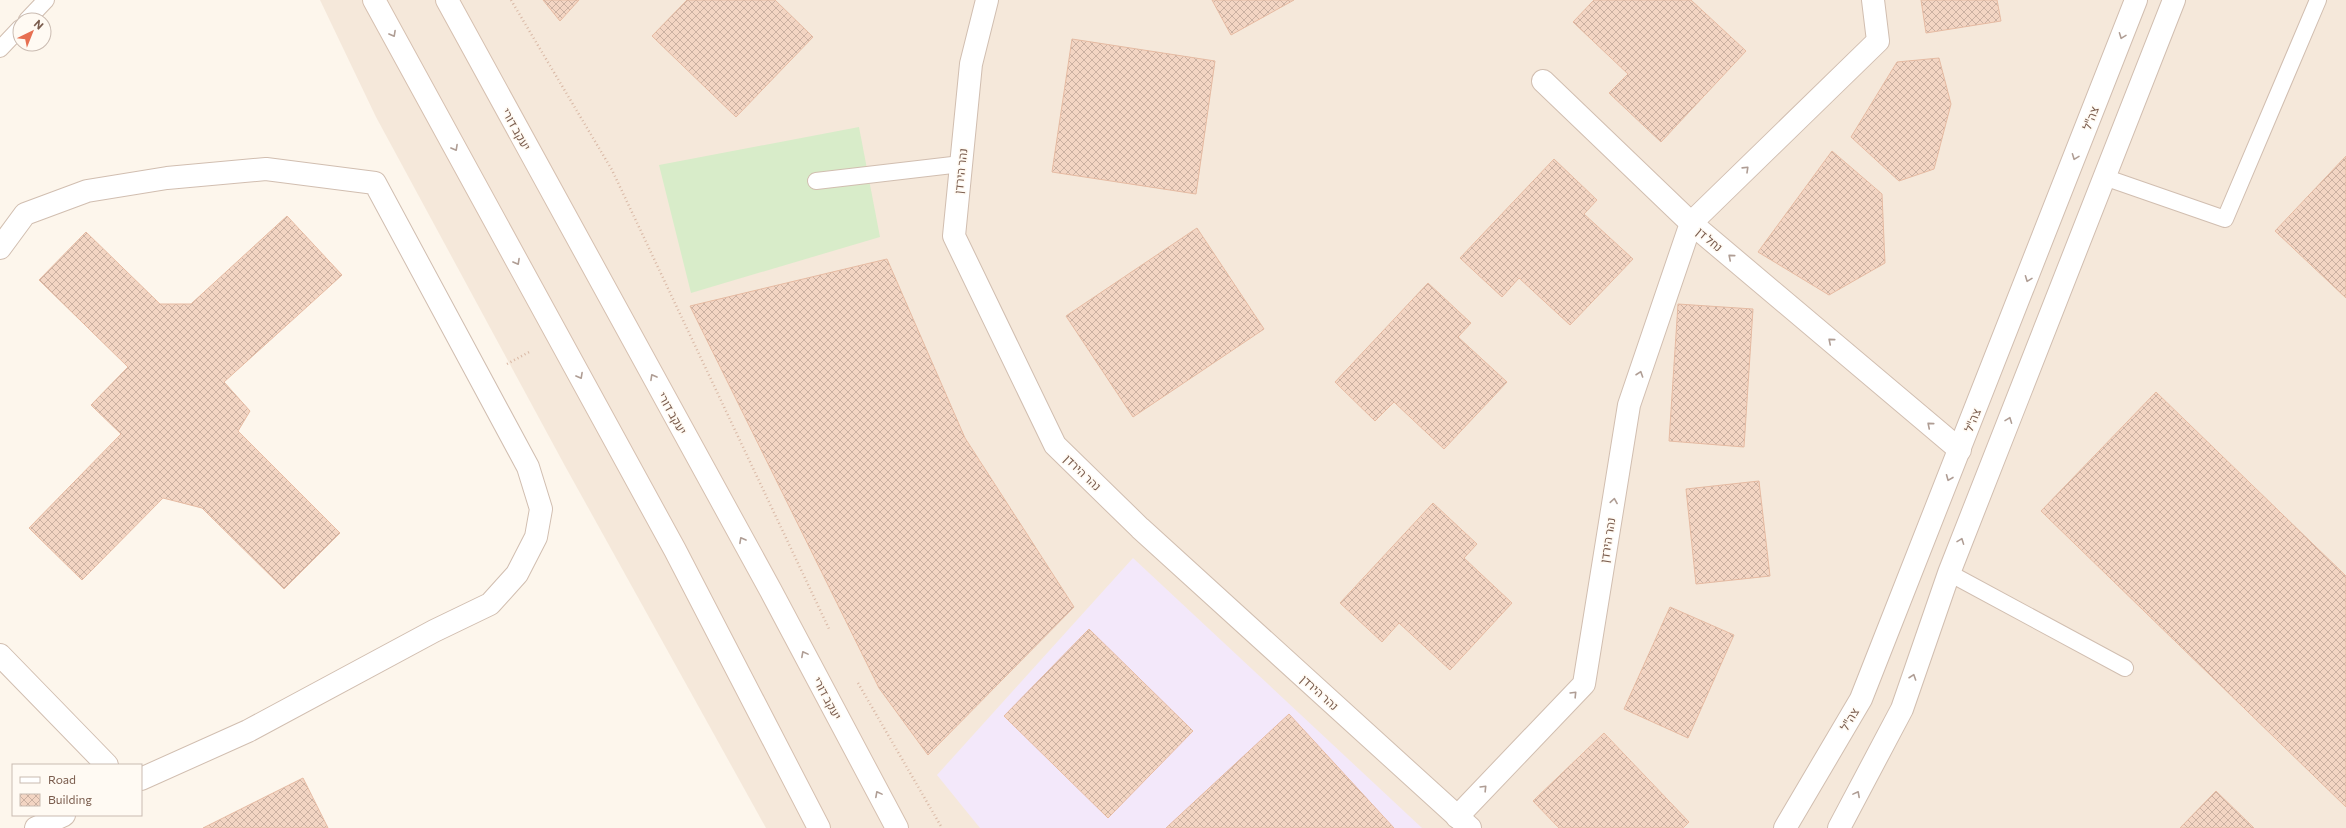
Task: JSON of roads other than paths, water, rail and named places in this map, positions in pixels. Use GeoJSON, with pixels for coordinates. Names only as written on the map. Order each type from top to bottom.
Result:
{"type":"FeatureCollection","features":[{"type":"Feature","properties":{"kind":"street"},"geometry":{"type":"LineString","coordinates":[[374,0],[675,550],[819,828]]}},
{"type":"Feature","properties":{"kind":"street","name":"יעקב דורי"},"geometry":{"type":"LineString","coordinates":[[447,0],[771,591],[897,828]]}},
{"type":"Feature","properties":{"kind":"street","name":"נהר הירדן"},"geometry":{"type":"LineString","coordinates":[[987,0],[971,64],[954,236],[1055,445],[1140,528],[1464,822],[1584,684],[1629,405],[1691,223]]}},
{"type":"Feature","properties":{"kind":"street","name":"נחל דן"},"geometry":{"type":"LineString","coordinates":[[1873,0],[1878,41],[1691,223],[1960,450]]}},
{"type":"Feature","properties":{"kind":"street","name":"צה\"ל"},"geometry":{"type":"LineString","coordinates":[[1785,828],[1861,698],[1960,450],[2136,0]]}},
{"type":"Feature","properties":{"kind":"street"},"geometry":{"type":"LineString","coordinates":[[1839,828],[1902,709],[1949,573],[2174,0]]}},
{"type":"Feature","properties":{"kind":"street"},"geometry":{"type":"LineString","coordinates":[[1543,81],[1691,223]]}},
{"type":"Feature","properties":{"kind":"street"},"geometry":{"type":"LineString","coordinates":[[0,248],[26,214],[87,191],[167,178],[266,170],[375,183],[528,467],[541,509],[536,537],[517,574],[490,604],[434,631],[248,731],[142,779]]}},
{"type":"Feature","properties":{"kind":"street"},"geometry":{"type":"LineString","coordinates":[[0,655],[105,764]]}},
{"type":"Feature","properties":{"kind":"street"},"geometry":{"type":"LineString","coordinates":[[36,828],[62,816]]}},
{"type":"Feature","properties":{"kind":"lane"},"geometry":{"type":"LineString","coordinates":[[35,12],[46,0]]}},
{"type":"Feature","properties":{"kind":"lane"},"geometry":{"type":"LineString","coordinates":[[2104,177],[2225,219],[2318,0]]}},
{"type":"Feature","properties":{"kind":"lane"},"geometry":{"type":"LineString","coordinates":[[0,49],[12,36]]}},
{"type":"Feature","properties":{"kind":"lane"},"geometry":{"type":"LineString","coordinates":[[816,181],[961,164]]}},
{"type":"Feature","properties":{"kind":"lane"},"geometry":{"type":"LineString","coordinates":[[1949,573],[2125,668]]}}]}
